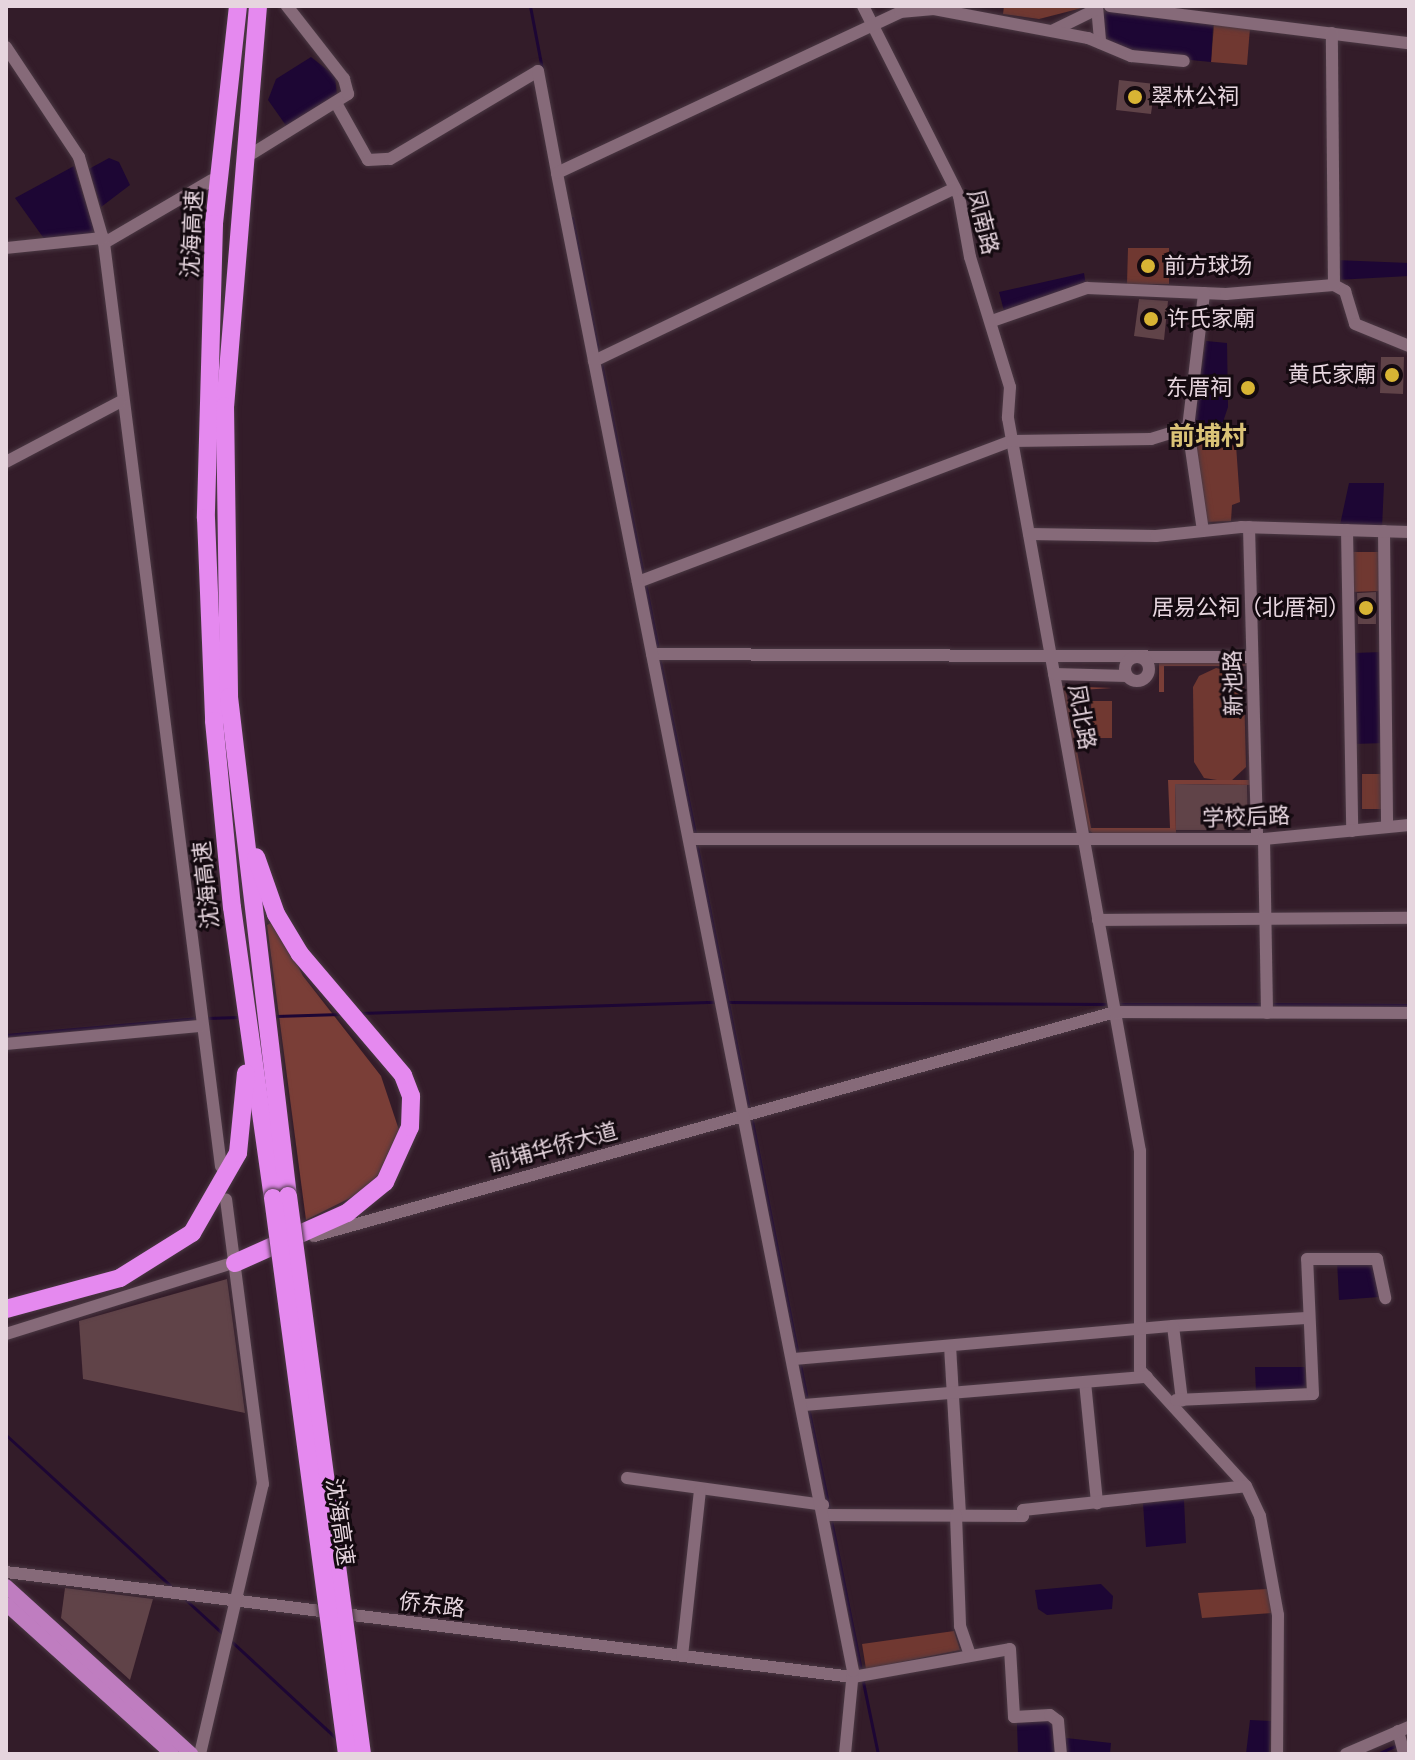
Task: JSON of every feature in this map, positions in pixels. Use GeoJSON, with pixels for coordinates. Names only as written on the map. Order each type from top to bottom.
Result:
{"type":"FeatureCollection","features":[{"type":"Feature","properties":{"kind":"highway","name":"沈海高速"},"geometry":{"type":"LineString","coordinates":[[238,6],[214,224],[206,518],[214,721],[240,966],[281,1197],[362,1754]]}},
{"type":"Feature","properties":{"kind":"highway","name":"沈海高速"},"geometry":{"type":"LineString","coordinates":[[258,6],[225,406],[229,697],[281,1197],[347,1754]]}},
{"type":"Feature","properties":{"kind":"highway"},"geometry":{"type":"LineString","coordinates":[[235,1263],[347,1213],[385,1182],[410,1127],[411,1096],[392,1056],[335,998],[276,914],[243,810]]}},
{"type":"Feature","properties":{"kind":"highway"},"geometry":{"type":"LineString","coordinates":[[6,1309],[120,1278],[154,1261],[192,1233],[217,1197],[238,1153],[247,1093],[240,966]]}},
{"type":"Feature","properties":{"kind":"main road"},"geometry":{"type":"LineString","coordinates":[[6,1586],[191,1754]]}},
{"type":"Feature","properties":{"kind":"main road"},"geometry":{"type":"LineString","coordinates":[[6,1604],[172,1754]]}},
{"type":"Feature","properties":{"kind":"street"},"geometry":{"type":"LineString","coordinates":[[253,153],[348,94],[344,79],[287,6]]}},
{"type":"Feature","properties":{"kind":"street","name":"凤南路"},"geometry":{"type":"LineString","coordinates":[[863,6],[870,27],[955,188],[1010,387],[1012,441]]}},
{"type":"Feature","properties":{"kind":"street"},"geometry":{"type":"LineString","coordinates":[[1110,6],[1409,43]]}},
{"type":"Feature","properties":{"kind":"street"},"geometry":{"type":"LineString","coordinates":[[1043,32],[1096,8],[1100,43]]}},
{"type":"Feature","properties":{"kind":"street"},"geometry":{"type":"LineString","coordinates":[[561,171],[900,12],[934,9],[1100,43],[1131,56],[1184,61]]}},
{"type":"Feature","properties":{"kind":"street"},"geometry":{"type":"LineString","coordinates":[[1332,33],[1334,285]]}},
{"type":"Feature","properties":{"kind":"street"},"geometry":{"type":"LineString","coordinates":[[6,47],[79,157],[104,240],[120,402],[221,1167]]}},
{"type":"Feature","properties":{"kind":"street"},"geometry":{"type":"LineString","coordinates":[[336,103],[368,160],[390,159],[538,71],[561,171],[859,1676],[845,1754]]}},
{"type":"Feature","properties":{"kind":"street"},"geometry":{"type":"LineString","coordinates":[[6,248],[104,240],[212,180]]}},
{"type":"Feature","properties":{"kind":"street"},"geometry":{"type":"LineString","coordinates":[[598,359],[955,188]]}},
{"type":"Feature","properties":{"kind":"street"},"geometry":{"type":"LineString","coordinates":[[992,321],[1087,288],[1204,293],[1334,285],[1345,291],[1355,324],[1409,346]]}},
{"type":"Feature","properties":{"kind":"street"},"geometry":{"type":"LineString","coordinates":[[1203,531],[1188,428],[1204,293]]}},
{"type":"Feature","properties":{"kind":"street"},"geometry":{"type":"LineString","coordinates":[[6,462],[120,402]]}},
{"type":"Feature","properties":{"kind":"street"},"geometry":{"type":"LineString","coordinates":[[642,580],[1012,441],[1151,439],[1188,428]]}},
{"type":"Feature","properties":{"kind":"street","name":"凤北路"},"geometry":{"type":"LineString","coordinates":[[1012,441],[1140,1151],[1140,1370],[1147,1377]]}},
{"type":"Feature","properties":{"kind":"street"},"geometry":{"type":"LineString","coordinates":[[1029,534],[1203,531],[1249,527],[1409,532]]}},
{"type":"Feature","properties":{"kind":"street","name":"新池路"},"geometry":{"type":"LineString","coordinates":[[1249,527],[1266,1007]]}},
{"type":"Feature","properties":{"kind":"street"},"geometry":{"type":"LineString","coordinates":[[1347,530],[1352,831]]}},
{"type":"Feature","properties":{"kind":"street"},"geometry":{"type":"LineString","coordinates":[[1384,531],[1387,827]]}},
{"type":"Feature","properties":{"kind":"street"},"geometry":{"type":"LineString","coordinates":[[657,654],[1252,657]]}},
{"type":"Feature","properties":{"kind":"street"},"geometry":{"type":"LineString","coordinates":[[1127,676],[1126,663],[1136,657]]}},
{"type":"Feature","properties":{"kind":"street"},"geometry":{"type":"LineString","coordinates":[[1054,674],[1127,676],[1139,681],[1148,674],[1147,662],[1136,657]]}},
{"type":"Feature","properties":{"kind":"street","name":"学校后路"},"geometry":{"type":"LineString","coordinates":[[693,839],[1260,839],[1409,825]]}},
{"type":"Feature","properties":{"kind":"street"},"geometry":{"type":"LineString","coordinates":[[1098,920],[1409,918]]}},
{"type":"Feature","properties":{"kind":"street","name":"前埔华侨大道"},"geometry":{"type":"LineString","coordinates":[[6,1334],[235,1263],[376,1215],[748,1115],[1114,1006],[1266,1007],[1409,1013]]}},
{"type":"Feature","properties":{"kind":"street"},"geometry":{"type":"LineString","coordinates":[[6,1044],[200,1021]]}},
{"type":"Feature","properties":{"kind":"street"},"geometry":{"type":"LineString","coordinates":[[200,1754],[263,1469],[226,1199]]}},
{"type":"Feature","properties":{"kind":"street"},"geometry":{"type":"LineString","coordinates":[[1175,1400],[1313,1394],[1307,1259],[1377,1259],[1385,1298]]}},
{"type":"Feature","properties":{"kind":"street"},"geometry":{"type":"LineString","coordinates":[[797,1359],[1173,1326],[1309,1318]]}},
{"type":"Feature","properties":{"kind":"street"},"geometry":{"type":"LineString","coordinates":[[1173,1326],[1175,1400]]}},
{"type":"Feature","properties":{"kind":"street"},"geometry":{"type":"LineString","coordinates":[[950,1346],[960,1626],[970,1655]]}},
{"type":"Feature","properties":{"kind":"street"},"geometry":{"type":"LineString","coordinates":[[807,1405],[1147,1377],[1175,1400],[1246,1486],[1260,1516],[1278,1615],[1277,1754]]}},
{"type":"Feature","properties":{"kind":"street"},"geometry":{"type":"LineString","coordinates":[[1085,1382],[1097,1503]]}},
{"type":"Feature","properties":{"kind":"street"},"geometry":{"type":"LineString","coordinates":[[627,1478],[827,1512],[1023,1516],[1023,1510],[1246,1486]]}},
{"type":"Feature","properties":{"kind":"street"},"geometry":{"type":"LineString","coordinates":[[682,1656],[700,1491]]}},
{"type":"Feature","properties":{"kind":"street","name":"侨东路"},"geometry":{"type":"LineString","coordinates":[[6,1572],[859,1676],[1010,1649],[1014,1717],[1050,1715],[1058,1721],[1061,1754]]}},
{"type":"Feature","properties":{"kind":"street"},"geometry":{"type":"LineString","coordinates":[[1346,1754],[1403,1740]]}},
{"type":"Feature","properties":{"kind":"shaded area"},"geometry":{"type":"Polygon","coordinates":[[[1004,6],[1090,6],[1039,19],[1003,14],[1004,6]]]}},
{"type":"Feature","properties":{"kind":"shaded area"},"geometry":{"type":"Polygon","coordinates":[[[1106,11],[1213,24],[1211,62],[1131,54],[1103,41],[1100,15],[1106,11]]]}},
{"type":"Feature","properties":{"kind":"shaded area"},"geometry":{"type":"Polygon","coordinates":[[[1214,25],[1250,28],[1247,65],[1211,62],[1214,25]]]}},
{"type":"Feature","properties":{"kind":"shaded area"},"geometry":{"type":"Polygon","coordinates":[[[311,57],[335,76],[337,95],[287,127],[268,100],[276,79],[311,57]]]}},
{"type":"Feature","properties":{"kind":"shaded area"},"geometry":{"type":"Polygon","coordinates":[[[109,158],[119,162],[130,185],[101,207],[89,169],[109,158]]]}},
{"type":"Feature","properties":{"kind":"shaded area"},"geometry":{"type":"Polygon","coordinates":[[[74,166],[95,233],[45,240],[15,198],[74,166]]]}},
{"type":"Feature","properties":{"kind":"shaded area","name":"前方球场"},"geometry":{"type":"Polygon","coordinates":[[[1128,248],[1169,248],[1169,284],[1127,284],[1128,248]]]}},
{"type":"Feature","properties":{"kind":"shaded area"},"geometry":{"type":"Polygon","coordinates":[[[1335,260],[1409,263],[1409,276],[1336,280],[1335,260]]]}},
{"type":"Feature","properties":{"kind":"shaded area"},"geometry":{"type":"Polygon","coordinates":[[[1084,273],[1086,286],[1004,311],[999,292],[1084,273]]]}},
{"type":"Feature","properties":{"kind":"shaded area"},"geometry":{"type":"Polygon","coordinates":[[[1206,341],[1227,343],[1228,407],[1223,422],[1204,425],[1193,423],[1206,341]]]}},
{"type":"Feature","properties":{"kind":"shaded area"},"geometry":{"type":"Polygon","coordinates":[[[1209,429],[1209,447],[1236,445],[1240,502],[1232,505],[1231,521],[1207,522],[1189,431],[1209,429]]]}},
{"type":"Feature","properties":{"kind":"shaded area"},"geometry":{"type":"Polygon","coordinates":[[[1349,483],[1384,483],[1382,528],[1340,525],[1349,483]]]}},
{"type":"Feature","properties":{"kind":"shaded area"},"geometry":{"type":"Polygon","coordinates":[[[1351,552],[1381,552],[1381,591],[1351,592],[1351,552]]]}},
{"type":"Feature","properties":{"kind":"shaded area"},"geometry":{"type":"Polygon","coordinates":[[[1384,652],[1385,743],[1353,744],[1353,653],[1384,652]]]}},
{"type":"Feature","properties":{"kind":"shaded area"},"geometry":{"type":"Polygon","coordinates":[[[1159,661],[1251,661],[1254,785],[1175,784],[1176,834],[1094,834],[1087,829],[1060,686],[1112,688],[1066,691],[1091,828],[1170,828],[1168,780],[1249,780],[1247,666],[1164,666],[1164,692],[1159,692],[1159,661]]]}},
{"type":"Feature","properties":{"kind":"shaded area"},"geometry":{"type":"Polygon","coordinates":[[[1216,668],[1234,672],[1244,687],[1246,767],[1230,782],[1204,778],[1194,762],[1193,687],[1199,676],[1216,668]]]}},
{"type":"Feature","properties":{"kind":"shaded area"},"geometry":{"type":"Polygon","coordinates":[[[1091,701],[1112,701],[1112,738],[1092,738],[1091,701]]]}},
{"type":"Feature","properties":{"kind":"shaded area"},"geometry":{"type":"Polygon","coordinates":[[[1362,774],[1382,774],[1382,809],[1362,809],[1362,774]]]}},
{"type":"Feature","properties":{"kind":"shaded area"},"geometry":{"type":"Polygon","coordinates":[[[275,921],[303,976],[381,1076],[400,1133],[397,1156],[368,1189],[306,1220],[267,925],[275,921]]]}},
{"type":"Feature","properties":{"kind":"shaded area"},"geometry":{"type":"Polygon","coordinates":[[[1337,1260],[1375,1263],[1379,1297],[1339,1300],[1337,1260]]]}},
{"type":"Feature","properties":{"kind":"shaded area"},"geometry":{"type":"Polygon","coordinates":[[[1255,1367],[1305,1367],[1306,1391],[1256,1392],[1255,1367]]]}},
{"type":"Feature","properties":{"kind":"shaded area"},"geometry":{"type":"Polygon","coordinates":[[[1184,1500],[1186,1543],[1146,1547],[1143,1503],[1184,1500]]]}},
{"type":"Feature","properties":{"kind":"shaded area"},"geometry":{"type":"Polygon","coordinates":[[[1101,1584],[1113,1596],[1112,1609],[1047,1615],[1038,1609],[1035,1590],[1101,1584]]]}},
{"type":"Feature","properties":{"kind":"shaded area"},"geometry":{"type":"Polygon","coordinates":[[[1267,1589],[1273,1613],[1202,1618],[1198,1593],[1267,1589]]]}},
{"type":"Feature","properties":{"kind":"shaded area"},"geometry":{"type":"Polygon","coordinates":[[[954,1631],[960,1650],[866,1669],[862,1644],[954,1631]]]}},
{"type":"Feature","properties":{"kind":"shaded area"},"geometry":{"type":"Polygon","coordinates":[[[1026,1717],[1052,1718],[1055,1754],[1018,1754],[1017,1723],[1026,1717]]]}},
{"type":"Feature","properties":{"kind":"shaded area"},"geometry":{"type":"Polygon","coordinates":[[[1250,1720],[1271,1721],[1269,1754],[1246,1754],[1250,1720]]]}},
{"type":"Feature","properties":{"kind":"shaded area"},"geometry":{"type":"Polygon","coordinates":[[[1066,1738],[1111,1743],[1110,1754],[1064,1754],[1066,1738]]]}},
{"type":"Feature","properties":{"kind":"building","name":"翠林公祠"},"geometry":{"type":"Polygon","coordinates":[[[1119,80],[1155,84],[1151,114],[1116,110],[1119,80]]]}},
{"type":"Feature","properties":{"kind":"building","name":"许氏家廟"},"geometry":{"type":"Polygon","coordinates":[[[1139,299],[1168,301],[1164,340],[1134,336],[1139,299]]]}},
{"type":"Feature","properties":{"kind":"building","name":"黄氏家廟"},"geometry":{"type":"Polygon","coordinates":[[[1381,357],[1404,357],[1403,394],[1380,393],[1381,357]]]}},
{"type":"Feature","properties":{"kind":"building"},"geometry":{"type":"Polygon","coordinates":[[[1376,592],[1376,624],[1358,624],[1357,593],[1376,592]]]}},
{"type":"Feature","properties":{"kind":"building"},"geometry":{"type":"Polygon","coordinates":[[[1175,784],[1247,785],[1248,830],[1176,830],[1175,784]]]}},
{"type":"Feature","properties":{"kind":"building"},"geometry":{"type":"Polygon","coordinates":[[[227,1279],[245,1413],[83,1379],[79,1321],[227,1279]]]}},
{"type":"Feature","properties":{"kind":"building"},"geometry":{"type":"Polygon","coordinates":[[[65,1588],[153,1599],[130,1680],[61,1618],[65,1588]]]}},
{"type":"Feature","properties":{"kind":"waterway"},"geometry":{"type":"LineString","coordinates":[[530,6],[542,69]]}},
{"type":"Feature","properties":{"kind":"waterway"},"geometry":{"type":"LineString","coordinates":[[572,218],[599,356]]}},
{"type":"Feature","properties":{"kind":"waterway"},"geometry":{"type":"LineString","coordinates":[[601,363],[643,575]]}},
{"type":"Feature","properties":{"kind":"waterway"},"geometry":{"type":"LineString","coordinates":[[645,583],[658,650]]}},
{"type":"Feature","properties":{"kind":"waterway"},"geometry":{"type":"LineString","coordinates":[[659,657],[695,834]]}},
{"type":"Feature","properties":{"kind":"waterway"},"geometry":{"type":"LineString","coordinates":[[696,842],[749,1109]]}},
{"type":"Feature","properties":{"kind":"waterway"},"geometry":{"type":"LineString","coordinates":[[360,1013],[716,1002]]}},
{"type":"Feature","properties":{"kind":"waterway"},"geometry":{"type":"LineString","coordinates":[[729,1002],[1109,1004]]}},
{"type":"Feature","properties":{"kind":"waterway"},"geometry":{"type":"LineString","coordinates":[[1117,1004],[1261,1004]]}},
{"type":"Feature","properties":{"kind":"waterway"},"geometry":{"type":"LineString","coordinates":[[1269,1004],[1409,1005]]}},
{"type":"Feature","properties":{"kind":"waterway"},"geometry":{"type":"LineString","coordinates":[[276,1016],[340,1014]]}},
{"type":"Feature","properties":{"kind":"waterway"},"geometry":{"type":"LineString","coordinates":[[207,1018],[239,1017]]}},
{"type":"Feature","properties":{"kind":"waterway"},"geometry":{"type":"LineString","coordinates":[[6,1035],[199,1018]]}},
{"type":"Feature","properties":{"kind":"waterway"},"geometry":{"type":"LineString","coordinates":[[751,1116],[798,1356]]}},
{"type":"Feature","properties":{"kind":"waterway"},"geometry":{"type":"LineString","coordinates":[[800,1364],[807,1399]]}},
{"type":"Feature","properties":{"kind":"waterway"},"geometry":{"type":"LineString","coordinates":[[808,1407],[830,1513]]}},
{"type":"Feature","properties":{"kind":"waterway"},"geometry":{"type":"LineString","coordinates":[[6,1435],[174,1589]]}},
{"type":"Feature","properties":{"kind":"waterway"},"geometry":{"type":"LineString","coordinates":[[831,1520],[861,1670]]}},
{"type":"Feature","properties":{"kind":"waterway"},"geometry":{"type":"LineString","coordinates":[[186,1600],[224,1635]]}},
{"type":"Feature","properties":{"kind":"waterway"},"geometry":{"type":"LineString","coordinates":[[230,1640],[336,1738]]}},
{"type":"Feature","properties":{"kind":"waterway"},"geometry":{"type":"LineString","coordinates":[[862,1677],[878,1754]]}},
{"type":"Feature","properties":{"kind":"waterway"},"geometry":{"type":"LineString","coordinates":[[1377,1754],[1399,1744]]}},
{"type":"Feature","properties":{"kind":"place","name":"翠林公祠"},"geometry":{"type":"Point","coordinates":[1135,97]}},
{"type":"Feature","properties":{"kind":"place","name":"前方球场"},"geometry":{"type":"Point","coordinates":[1148,266]}},
{"type":"Feature","properties":{"kind":"place","name":"许氏家廟"},"geometry":{"type":"Point","coordinates":[1151,319]}},
{"type":"Feature","properties":{"kind":"place","name":"黄氏家廟"},"geometry":{"type":"Point","coordinates":[1392,375]}},
{"type":"Feature","properties":{"kind":"place","name":"东厝祠"},"geometry":{"type":"Point","coordinates":[1248,388]}},
{"type":"Feature","properties":{"kind":"place","name":"居易公祠（北厝祠）"},"geometry":{"type":"Point","coordinates":[1366,608]}},
{"type":"Feature","properties":{"kind":"district","name":"前埔村"},"geometry":{"type":"Point","coordinates":[1208,437]}}]}
